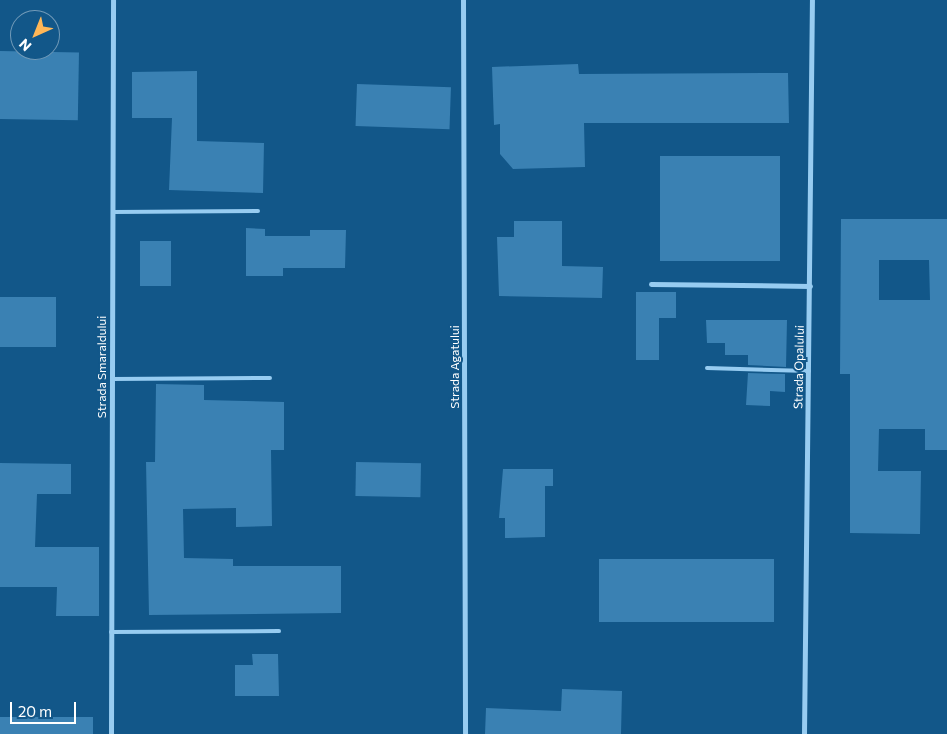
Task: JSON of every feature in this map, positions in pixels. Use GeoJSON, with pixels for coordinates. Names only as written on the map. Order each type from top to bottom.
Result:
{"type":"FeatureCollection","features":[{"type":"Feature","properties":{"kind":"street","name":"Strada Smaraldului"},"geometry":{"type":"LineString","coordinates":[[111,734],[113,0]]}},
{"type":"Feature","properties":{"kind":"street","name":"Strada Agatului"},"geometry":{"type":"LineString","coordinates":[[463,0],[465,734]]}},
{"type":"Feature","properties":{"kind":"street","name":"Strada Opalului"},"geometry":{"type":"LineString","coordinates":[[804,734],[812,0]]}},
{"type":"Feature","properties":{"kind":"street"},"geometry":{"type":"LineString","coordinates":[[651,284],[810,286]]}},
{"type":"Feature","properties":{"kind":"lane"},"geometry":{"type":"LineString","coordinates":[[113,212],[258,211]]}},
{"type":"Feature","properties":{"kind":"lane"},"geometry":{"type":"LineString","coordinates":[[707,368],[809,372]]}},
{"type":"Feature","properties":{"kind":"lane"},"geometry":{"type":"LineString","coordinates":[[112,379],[270,378]]}},
{"type":"Feature","properties":{"kind":"lane"},"geometry":{"type":"LineString","coordinates":[[111,632],[279,631]]}},
{"type":"Feature","properties":{"kind":"building"},"geometry":{"type":"Polygon","coordinates":[[[0,51],[10,51],[10,60],[60,60],[60,52],[79,52],[78,120],[0,119],[0,51]]]}},
{"type":"Feature","properties":{"kind":"building"},"geometry":{"type":"Polygon","coordinates":[[[578,64],[579,74],[788,73],[789,123],[584,123],[585,167],[513,169],[500,154],[500,124],[494,125],[492,67],[578,64]]]}},
{"type":"Feature","properties":{"kind":"building"},"geometry":{"type":"Polygon","coordinates":[[[197,71],[197,141],[264,143],[263,193],[169,190],[172,118],[132,118],[132,72],[197,71]]]}},
{"type":"Feature","properties":{"kind":"building"},"geometry":{"type":"Polygon","coordinates":[[[357,84],[451,87],[449,129],[356,126],[357,84]]]}},
{"type":"Feature","properties":{"kind":"building"},"geometry":{"type":"Polygon","coordinates":[[[660,156],[780,156],[780,261],[660,261],[660,156]]]}},
{"type":"Feature","properties":{"kind":"building"},"geometry":{"type":"Polygon","coordinates":[[[841,219],[947,219],[947,450],[925,450],[925,429],[879,429],[878,471],[921,471],[920,534],[850,533],[850,374],[840,374],[841,219]],[[879,260],[879,300],[930,300],[929,260],[879,260]]]}},
{"type":"Feature","properties":{"kind":"building"},"geometry":{"type":"Polygon","coordinates":[[[514,221],[562,221],[562,266],[603,267],[602,298],[499,296],[497,237],[514,237],[514,221]]]}},
{"type":"Feature","properties":{"kind":"building"},"geometry":{"type":"Polygon","coordinates":[[[246,228],[265,229],[265,236],[310,236],[310,230],[346,230],[345,268],[283,268],[283,276],[246,276],[246,228]]]}},
{"type":"Feature","properties":{"kind":"building"},"geometry":{"type":"Polygon","coordinates":[[[140,241],[171,241],[171,286],[140,286],[140,241]]]}},
{"type":"Feature","properties":{"kind":"building"},"geometry":{"type":"Polygon","coordinates":[[[636,292],[676,292],[676,318],[659,318],[659,360],[636,360],[636,292]]]}},
{"type":"Feature","properties":{"kind":"building"},"geometry":{"type":"Polygon","coordinates":[[[0,297],[56,297],[56,347],[0,347],[0,297]]]}},
{"type":"Feature","properties":{"kind":"building"},"geometry":{"type":"Polygon","coordinates":[[[706,320],[787,320],[786,367],[748,365],[748,355],[725,355],[725,343],[707,343],[706,320]]]}},
{"type":"Feature","properties":{"kind":"building"},"geometry":{"type":"Polygon","coordinates":[[[748,373],[785,374],[785,392],[770,391],[770,406],[746,405],[748,373]]]}},
{"type":"Feature","properties":{"kind":"building"},"geometry":{"type":"Polygon","coordinates":[[[156,384],[204,385],[204,400],[284,402],[284,450],[271,450],[272,526],[236,527],[236,508],[183,509],[184,558],[233,559],[233,566],[341,566],[341,613],[149,615],[146,462],[155,462],[156,384]]]}},
{"type":"Feature","properties":{"kind":"building"},"geometry":{"type":"Polygon","coordinates":[[[356,462],[421,463],[420,497],[355,496],[356,462]]]}},
{"type":"Feature","properties":{"kind":"building"},"geometry":{"type":"Polygon","coordinates":[[[0,463],[71,464],[71,494],[37,494],[35,547],[99,547],[99,616],[56,616],[57,587],[0,587],[0,463]]]}},
{"type":"Feature","properties":{"kind":"building"},"geometry":{"type":"Polygon","coordinates":[[[503,469],[553,469],[553,486],[545,486],[545,537],[505,538],[505,518],[499,518],[503,469]]]}},
{"type":"Feature","properties":{"kind":"building"},"geometry":{"type":"Polygon","coordinates":[[[599,559],[774,559],[774,622],[599,622],[599,559]]]}},
{"type":"Feature","properties":{"kind":"building"},"geometry":{"type":"Polygon","coordinates":[[[252,654],[278,654],[279,696],[235,696],[235,665],[253,665],[252,654]]]}},
{"type":"Feature","properties":{"kind":"building"},"geometry":{"type":"Polygon","coordinates":[[[562,689],[622,691],[621,734],[485,734],[486,708],[561,711],[562,689]]]}},
{"type":"Feature","properties":{"kind":"building"},"geometry":{"type":"Polygon","coordinates":[[[0,717],[93,717],[93,734],[0,734],[0,717]]]}}]}
